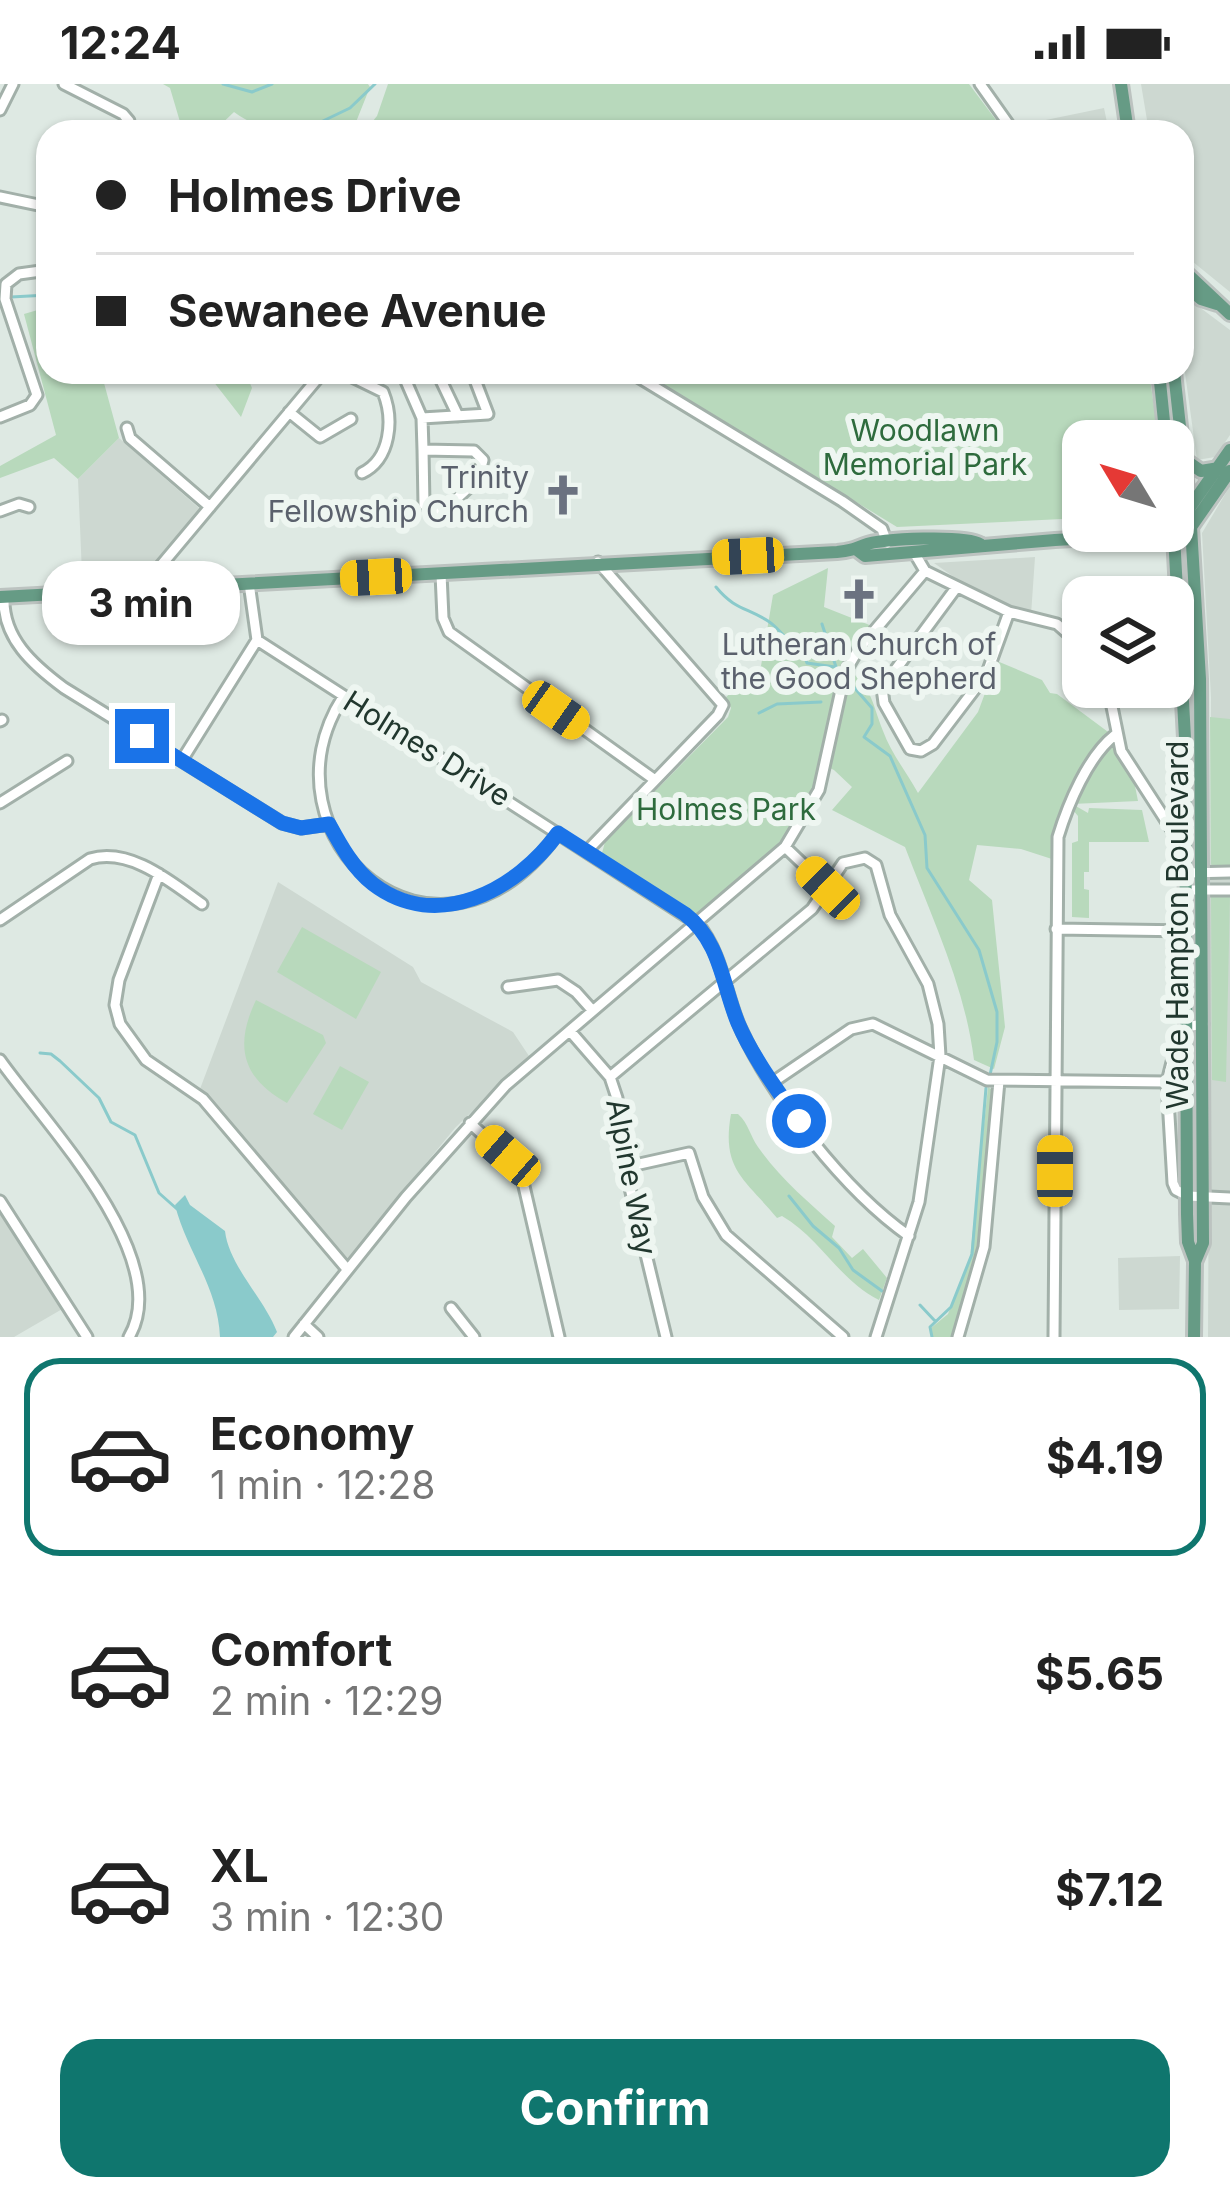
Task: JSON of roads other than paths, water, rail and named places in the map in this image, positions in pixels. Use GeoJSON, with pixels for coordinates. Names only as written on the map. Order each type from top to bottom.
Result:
{"type":"FeatureCollection","features":[{"type":"Feature","properties":{"kind":"main road"},"geometry":{"type":"LineString","coordinates":[[1121,84],[1128,120]]}},
{"type":"Feature","properties":{"kind":"main road"},"geometry":{"type":"LineString","coordinates":[[1194,279],[1224,309]]}},
{"type":"Feature","properties":{"kind":"main road"},"geometry":{"type":"LineString","coordinates":[[1194,293],[1224,309]]}},
{"type":"Feature","properties":{"kind":"main road"},"geometry":{"type":"LineString","coordinates":[[1160,384],[1164,420]]}},
{"type":"Feature","properties":{"kind":"main road","name":"Wade Hampton Boulevard"},"geometry":{"type":"LineString","coordinates":[[1176,384],[1180,420]]}},
{"type":"Feature","properties":{"kind":"main road"},"geometry":{"type":"LineString","coordinates":[[1194,522],[1230,450]]}},
{"type":"Feature","properties":{"kind":"main road"},"geometry":{"type":"LineString","coordinates":[[1194,466],[1202,471],[1224,470]]}},
{"type":"Feature","properties":{"kind":"main road"},"geometry":{"type":"LineString","coordinates":[[1194,504],[1224,470]]}},
{"type":"Feature","properties":{"kind":"main road"},"geometry":{"type":"LineString","coordinates":[[2,596],[857,550],[866,543],[971,538],[980,544]]}},
{"type":"Feature","properties":{"kind":"main road"},"geometry":{"type":"LineString","coordinates":[[857,550],[866,556],[1062,539]]}},
{"type":"Feature","properties":{"kind":"main road","name":"Wade Hampton Boulevard"},"geometry":{"type":"LineString","coordinates":[[1177,552],[1178,576]]}},
{"type":"Feature","properties":{"kind":"main road","name":"Wade Hampton Boulevard"},"geometry":{"type":"LineString","coordinates":[[1193,552],[1198,629],[1196,1197],[1203,1243],[1195,1262],[1194,1337]]}},
{"type":"Feature","properties":{"kind":"main road"},"geometry":{"type":"LineString","coordinates":[[1178,568],[1194,566]]}},
{"type":"Feature","properties":{"kind":"main road"},"geometry":{"type":"LineString","coordinates":[[1194,629],[1198,629]]}},
{"type":"Feature","properties":{"kind":"main road","name":"Wade Hampton Boulevard"},"geometry":{"type":"LineString","coordinates":[[1187,708],[1194,811],[1187,852],[1194,873]]}},
{"type":"Feature","properties":{"kind":"street"},"geometry":{"type":"LineString","coordinates":[[0,110],[13,84]]}},
{"type":"Feature","properties":{"kind":"street"},"geometry":{"type":"LineString","coordinates":[[64,84],[128,120]]}},
{"type":"Feature","properties":{"kind":"street"},"geometry":{"type":"LineString","coordinates":[[980,84],[1006,120]]}},
{"type":"Feature","properties":{"kind":"street"},"geometry":{"type":"LineString","coordinates":[[0,197],[36,204]]}},
{"type":"Feature","properties":{"kind":"street"},"geometry":{"type":"LineString","coordinates":[[0,417],[30,405],[37,394],[5,298],[6,284],[19,274],[36,272]]}},
{"type":"Feature","properties":{"kind":"street"},"geometry":{"type":"LineString","coordinates":[[142,588],[313,384]]}},
{"type":"Feature","properties":{"kind":"street"},"geometry":{"type":"LineString","coordinates":[[362,473],[372,467],[386,441],[389,406],[383,392],[367,384]]}},
{"type":"Feature","properties":{"kind":"street"},"geometry":{"type":"LineString","coordinates":[[407,384],[422,418],[424,505],[441,513],[478,478],[484,460],[474,452],[423,450]]}},
{"type":"Feature","properties":{"kind":"street"},"geometry":{"type":"LineString","coordinates":[[442,384],[458,416]]}},
{"type":"Feature","properties":{"kind":"street"},"geometry":{"type":"LineString","coordinates":[[422,418],[479,416],[489,411],[477,384]]}},
{"type":"Feature","properties":{"kind":"street"},"geometry":{"type":"LineString","coordinates":[[650,384],[864,515],[882,529],[887,543]]}},
{"type":"Feature","properties":{"kind":"street"},"geometry":{"type":"LineString","coordinates":[[289,412],[320,437],[351,419]]}},
{"type":"Feature","properties":{"kind":"street"},"geometry":{"type":"LineString","coordinates":[[127,428],[130,438],[210,507]]}},
{"type":"Feature","properties":{"kind":"street"},"geometry":{"type":"LineString","coordinates":[[0,511],[29,507]]}},
{"type":"Feature","properties":{"kind":"street"},"geometry":{"type":"LineString","coordinates":[[919,553],[925,571],[956,588],[1009,612],[1062,628]]}},
{"type":"Feature","properties":{"kind":"street"},"geometry":{"type":"LineString","coordinates":[[587,851],[723,705],[598,562]]}},
{"type":"Feature","properties":{"kind":"street"},"geometry":{"type":"LineString","coordinates":[[294,1337],[346,1269],[513,1079],[784,847],[816,798],[845,672],[925,571]]}},
{"type":"Feature","properties":{"kind":"street"},"geometry":{"type":"LineString","coordinates":[[440,574],[443,618],[449,632],[655,780]]}},
{"type":"Feature","properties":{"kind":"street"},"geometry":{"type":"LineString","coordinates":[[182,760],[257,640],[249,583]]}},
{"type":"Feature","properties":{"kind":"street"},"geometry":{"type":"LineString","coordinates":[[956,588],[881,688],[884,703],[910,749],[921,751],[933,744],[982,680],[1009,612]]}},
{"type":"Feature","properties":{"kind":"street"},"geometry":{"type":"LineString","coordinates":[[2,596],[12,633],[38,669],[282,823],[301,828],[329,824]]}},
{"type":"Feature","properties":{"kind":"street","name":"Holmes Drive"},"geometry":{"type":"LineString","coordinates":[[257,640],[698,924]]}},
{"type":"Feature","properties":{"kind":"street"},"geometry":{"type":"LineString","coordinates":[[344,697],[324,751],[322,784],[329,824],[350,860],[371,883],[401,898],[435,905],[476,898],[503,886],[536,862],[558,833]]}},
{"type":"Feature","properties":{"kind":"street"},"geometry":{"type":"LineString","coordinates":[[1111,708],[1115,735],[1129,766],[1187,852]]}},
{"type":"Feature","properties":{"kind":"street"},"geometry":{"type":"LineString","coordinates":[[1054,1337],[1058,837],[1098,754],[1115,735]]}},
{"type":"Feature","properties":{"kind":"street"},"geometry":{"type":"LineString","coordinates":[[0,803],[67,761]]}},
{"type":"Feature","properties":{"kind":"street"},"geometry":{"type":"LineString","coordinates":[[784,847],[828,888]]}},
{"type":"Feature","properties":{"kind":"street"},"geometry":{"type":"LineString","coordinates":[[0,920],[96,856],[118,858],[159,874],[202,904]]}},
{"type":"Feature","properties":{"kind":"street"},"geometry":{"type":"LineString","coordinates":[[610,1078],[812,909],[848,860],[865,858],[876,865],[890,915],[928,984],[940,1056],[919,1202],[876,1337]]}},
{"type":"Feature","properties":{"kind":"street"},"geometry":{"type":"LineString","coordinates":[[1194,873],[1230,872]]}},
{"type":"Feature","properties":{"kind":"street"},"geometry":{"type":"LineString","coordinates":[[159,874],[119,980],[115,1005],[120,1024],[146,1060],[211,1107],[346,1269]]}},
{"type":"Feature","properties":{"kind":"street"},"geometry":{"type":"LineString","coordinates":[[1194,890],[1230,890]]}},
{"type":"Feature","properties":{"kind":"street"},"geometry":{"type":"LineString","coordinates":[[698,924],[716,954],[743,1034],[799,1121],[871,1205],[909,1235]]}},
{"type":"Feature","properties":{"kind":"street"},"geometry":{"type":"LineString","coordinates":[[1056,929],[1195,931]]}},
{"type":"Feature","properties":{"kind":"street"},"geometry":{"type":"LineString","coordinates":[[508,987],[558,980],[593,1011]]}},
{"type":"Feature","properties":{"kind":"street"},"geometry":{"type":"LineString","coordinates":[[1196,1024],[1178,1042],[1167,1082],[1173,1184],[1176,1190],[1196,1197],[1230,1198]]}},
{"type":"Feature","properties":{"kind":"street"},"geometry":{"type":"LineString","coordinates":[[773,1082],[860,1025],[890,1029],[975,1076],[999,1081],[1167,1082]]}},
{"type":"Feature","properties":{"kind":"street","name":"Alpine Way"},"geometry":{"type":"LineString","coordinates":[[570,1030],[610,1078],[666,1337]]}},
{"type":"Feature","properties":{"kind":"street"},"geometry":{"type":"LineString","coordinates":[[0,1060],[87,1172],[135,1267],[140,1307],[129,1337]]}},
{"type":"Feature","properties":{"kind":"street"},"geometry":{"type":"LineString","coordinates":[[958,1337],[984,1247],[999,1081]]}},
{"type":"Feature","properties":{"kind":"street"},"geometry":{"type":"LineString","coordinates":[[470,1123],[520,1169],[559,1337]]}},
{"type":"Feature","properties":{"kind":"street"},"geometry":{"type":"LineString","coordinates":[[626,1167],[689,1154],[703,1197],[726,1234],[844,1337]]}},
{"type":"Feature","properties":{"kind":"street"},"geometry":{"type":"LineString","coordinates":[[0,1201],[87,1337]]}},
{"type":"Feature","properties":{"kind":"street"},"geometry":{"type":"LineString","coordinates":[[451,1308],[474,1337]]}},
{"type":"Feature","properties":{"kind":"street"},"geometry":{"type":"LineString","coordinates":[[304,1324],[319,1337]]}},
{"type":"Feature","properties":{"kind":"water"},"geometry":{"type":"Polygon","coordinates":[[[185,1195],[190,1205],[225,1231],[233,1257],[277,1332],[273,1337],[220,1337],[214,1302],[175,1205],[185,1195]]]}},
{"type":"Feature","properties":{"kind":"waterway"},"geometry":{"type":"LineString","coordinates":[[223,84],[252,92],[272,84]]}},
{"type":"Feature","properties":{"kind":"waterway"},"geometry":{"type":"LineString","coordinates":[[325,120],[350,108],[375,84]]}},
{"type":"Feature","properties":{"kind":"waterway"},"geometry":{"type":"LineString","coordinates":[[11,297],[36,296]]}},
{"type":"Feature","properties":{"kind":"waterway"},"geometry":{"type":"LineString","coordinates":[[716,587],[800,644],[807,663],[835,667]]}},
{"type":"Feature","properties":{"kind":"waterway"},"geometry":{"type":"LineString","coordinates":[[822,624],[837,670]]}},
{"type":"Feature","properties":{"kind":"waterway"},"geometry":{"type":"LineString","coordinates":[[852,685],[872,708],[872,724],[864,737],[890,756],[925,835],[927,868],[979,950],[997,1012],[990,1075]]}},
{"type":"Feature","properties":{"kind":"waterway"},"geometry":{"type":"LineString","coordinates":[[759,713],[777,704],[821,702]]}},
{"type":"Feature","properties":{"kind":"waterway"},"geometry":{"type":"LineString","coordinates":[[40,1053],[60,1061],[99,1098],[111,1122],[135,1135],[159,1193],[177,1209]]}},
{"type":"Feature","properties":{"kind":"waterway"},"geometry":{"type":"LineString","coordinates":[[932,1337],[930,1327],[951,1307],[972,1254],[986,1088]]}},
{"type":"Feature","properties":{"kind":"waterway"},"geometry":{"type":"LineString","coordinates":[[789,1196],[839,1248],[853,1270],[882,1291]]}},
{"type":"Feature","properties":{"kind":"waterway"},"geometry":{"type":"LineString","coordinates":[[920,1305],[935,1321]]}},
{"type":"Feature","properties":{"kind":"place","name":"Trinity Fellowship Church"},"geometry":{"type":"Point","coordinates":[563,495]}},
{"type":"Feature","properties":{"kind":"place","name":"Lutheran Church of the Good Shepherd"},"geometry":{"type":"Point","coordinates":[859,599]}},
{"type":"Feature","properties":{"kind":"park label","name":"Woodlawn Memorial Park"},"geometry":{"type":"Point","coordinates":[925,448]}},
{"type":"Feature","properties":{"kind":"park label","name":"Holmes Park"},"geometry":{"type":"Point","coordinates":[726,810]}}]}
